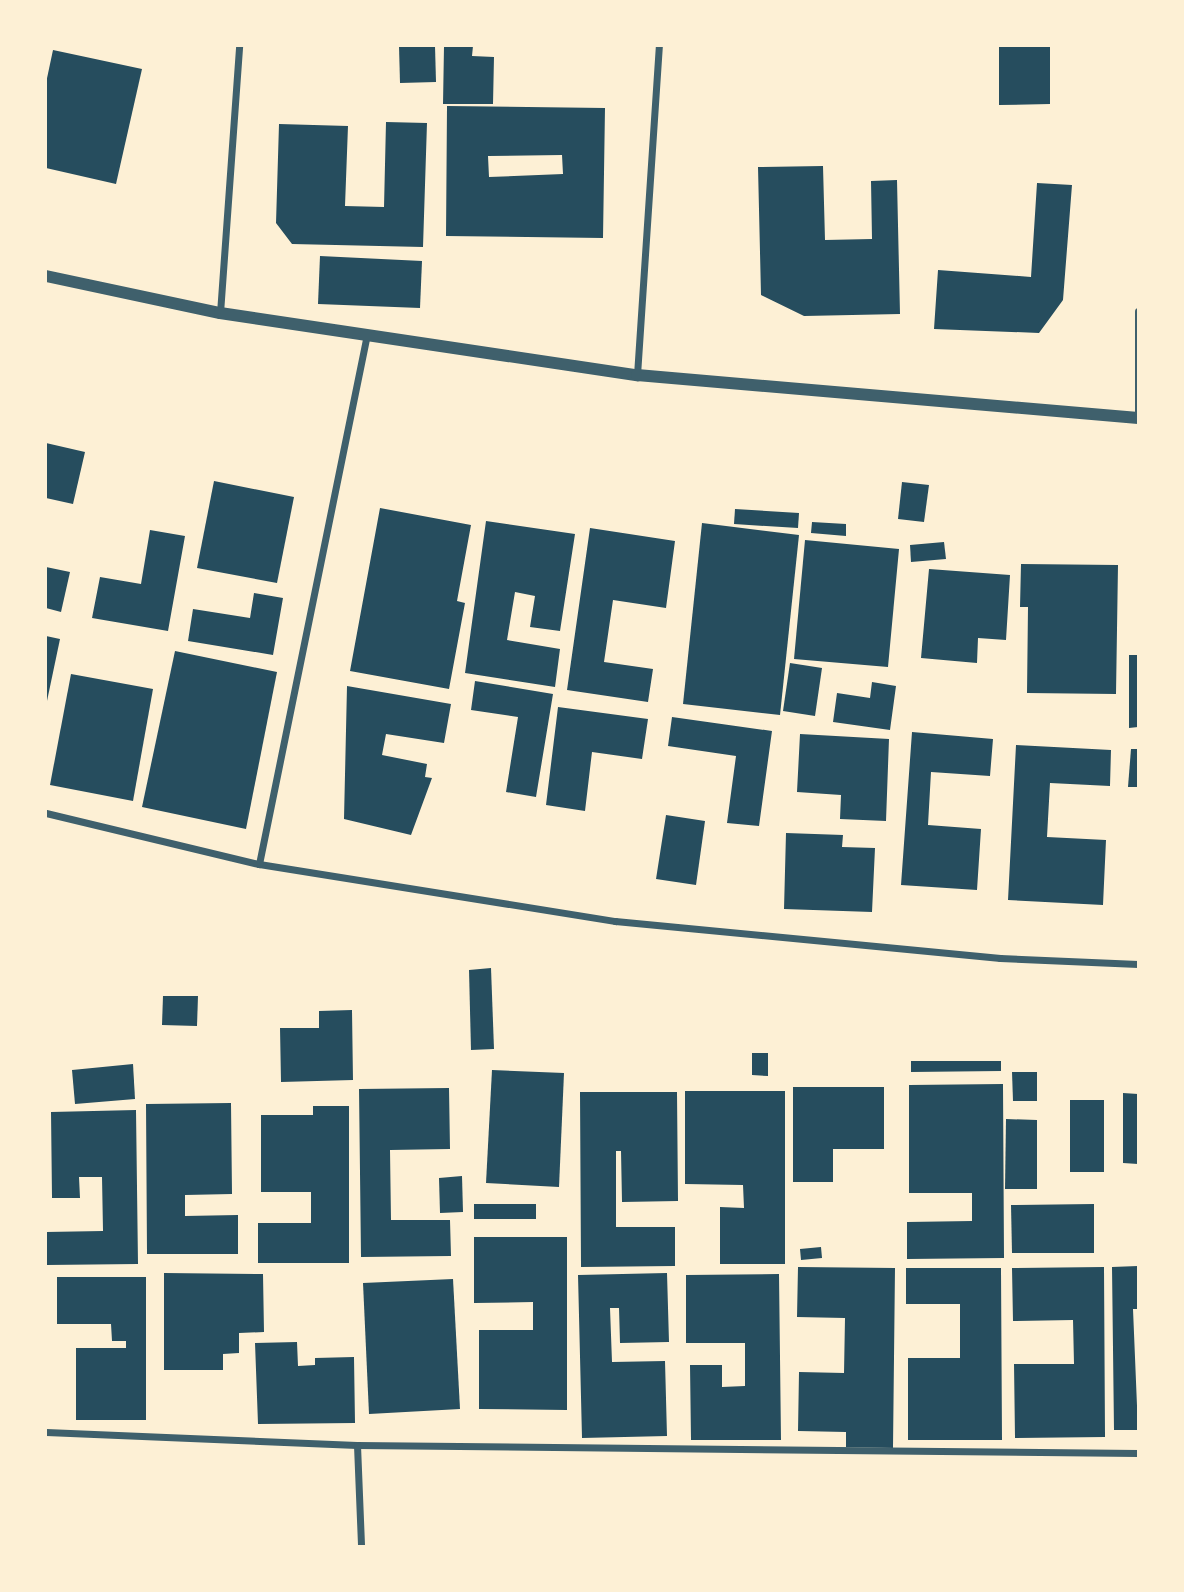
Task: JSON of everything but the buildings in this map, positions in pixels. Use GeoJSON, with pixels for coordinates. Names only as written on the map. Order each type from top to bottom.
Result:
{"type":"FeatureCollection","features":[{"type":"Feature","properties":{"kind":"street"},"geometry":{"type":"LineString","coordinates":[[220,313],[239,46]]}},
{"type":"Feature","properties":{"kind":"street"},"geometry":{"type":"LineString","coordinates":[[637,375],[659,46]]}},
{"type":"Feature","properties":{"kind":"street"},"geometry":{"type":"LineString","coordinates":[[46,276],[220,313],[637,375],[1138,418],[1139,311]]}},
{"type":"Feature","properties":{"kind":"street"},"geometry":{"type":"LineString","coordinates":[[259,864],[368,334]]}},
{"type":"Feature","properties":{"kind":"street"},"geometry":{"type":"LineString","coordinates":[[46,813],[259,864],[615,921],[1000,958],[1139,964]]}},
{"type":"Feature","properties":{"kind":"street"},"geometry":{"type":"LineString","coordinates":[[46,1432],[357,1445],[1139,1453]]}},
{"type":"Feature","properties":{"kind":"street"},"geometry":{"type":"LineString","coordinates":[[357,1445],[362,1546]]}}]}
